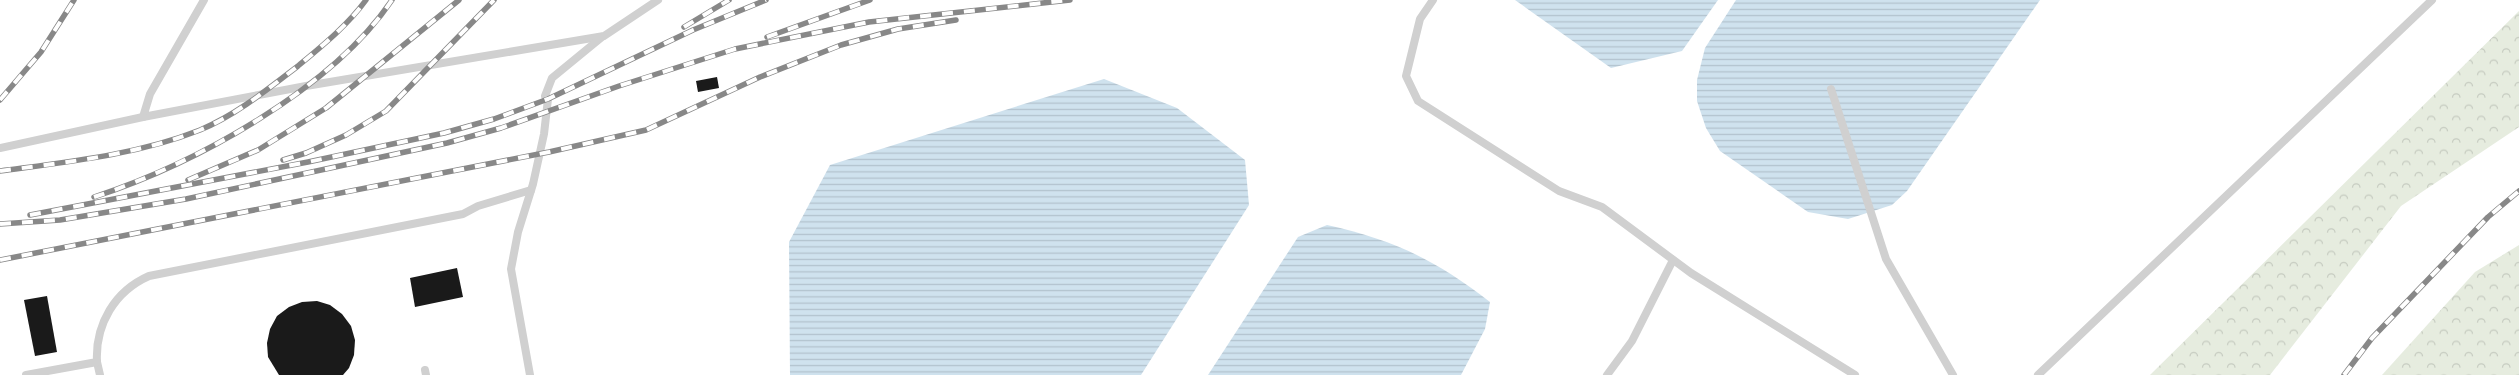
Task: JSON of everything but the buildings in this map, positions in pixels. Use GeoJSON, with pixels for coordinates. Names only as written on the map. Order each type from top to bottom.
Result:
{"type":"FeatureCollection","features":[{"type":"Feature","properties":{"kind":"lane"},"geometry":{"type":"LineString","coordinates":[[143,117],[150,94],[204,0]]}},
{"type":"Feature","properties":{"kind":"lane"},"geometry":{"type":"LineString","coordinates":[[530,375],[511,269],[518,232],[531,190],[545,126],[548,99],[545,96],[552,78],[604,36],[658,0]]}},
{"type":"Feature","properties":{"kind":"lane"},"geometry":{"type":"LineString","coordinates":[[1434,0],[1420,19],[1406,76],[1418,101],[1560,191],[1602,207],[1674,260],[1855,375]]}},
{"type":"Feature","properties":{"kind":"lane"},"geometry":{"type":"LineString","coordinates":[[2038,375],[2432,0]]}},
{"type":"Feature","properties":{"kind":"lane"},"geometry":{"type":"LineString","coordinates":[[0,148],[143,117],[306,86],[604,36]]}},
{"type":"Feature","properties":{"kind":"lane"},"geometry":{"type":"LineString","coordinates":[[1831,89],[1886,259],[1953,375]]}},
{"type":"Feature","properties":{"kind":"lane"},"geometry":{"type":"LineString","coordinates":[[100,375],[96,343],[107,312],[132,284],[149,276],[463,214],[478,206],[531,190]]}},
{"type":"Feature","properties":{"kind":"lane"},"geometry":{"type":"LineString","coordinates":[[1607,375],[1632,341],[1674,260]]}},
{"type":"Feature","properties":{"kind":"lane"},"geometry":{"type":"LineString","coordinates":[[26,375],[97,362]]}},
{"type":"Feature","properties":{"kind":"green space"},"geometry":{"type":"Polygon","coordinates":[[[2519,11],[2519,127],[2401,206],[2270,375],[2150,375],[2519,11]]]}},
{"type":"Feature","properties":{"kind":"green space"},"geometry":{"type":"Polygon","coordinates":[[[2519,245],[2519,375],[2382,375],[2475,272],[2519,245]]]}},
{"type":"Feature","properties":{"kind":"water"},"geometry":{"type":"Polygon","coordinates":[[[1515,0],[1718,0],[1682,51],[1611,68],[1515,0]]]}},
{"type":"Feature","properties":{"kind":"water"},"geometry":{"type":"Polygon","coordinates":[[[1736,0],[2040,0],[1907,191],[1892,205],[1848,219],[1808,212],[1720,151],[1706,128],[1697,101],[1697,80],[1705,48],[1736,0]]]}},
{"type":"Feature","properties":{"kind":"water"},"geometry":{"type":"Polygon","coordinates":[[[1104,79],[1177,108],[1245,160],[1249,205],[1141,375],[790,375],[789,242],[830,165],[1104,79]]]}},
{"type":"Feature","properties":{"kind":"water"},"geometry":{"type":"Polygon","coordinates":[[[1327,225],[1373,237],[1413,253],[1451,274],[1490,302],[1485,329],[1461,375],[1208,375],[1298,237],[1327,225]]]}},
{"type":"Feature","properties":{"kind":"railway"},"geometry":{"type":"LineString","coordinates":[[0,100],[41,52],[74,0]]}},
{"type":"Feature","properties":{"kind":"railway"},"geometry":{"type":"LineString","coordinates":[[0,171],[127,152],[176,139],[213,124],[251,101],[298,66],[343,27],[366,0]]}},
{"type":"Feature","properties":{"kind":"railway"},"geometry":{"type":"LineString","coordinates":[[94,197],[175,165],[217,144],[258,120],[298,93],[334,64],[366,33],[392,0]]}},
{"type":"Feature","properties":{"kind":"railway"},"geometry":{"type":"LineString","coordinates":[[188,180],[258,150],[326,108],[459,0]]}},
{"type":"Feature","properties":{"kind":"railway"},"geometry":{"type":"LineString","coordinates":[[283,160],[306,153],[346,135],[386,111],[494,0]]}},
{"type":"Feature","properties":{"kind":"railway"},"geometry":{"type":"LineString","coordinates":[[684,27],[729,0]]}},
{"type":"Feature","properties":{"kind":"railway"},"geometry":{"type":"LineString","coordinates":[[30,215],[308,162],[444,133],[494,119],[548,99],[693,30],[766,0]]}},
{"type":"Feature","properties":{"kind":"railway"},"geometry":{"type":"LineString","coordinates":[[767,37],[870,0]]}},
{"type":"Feature","properties":{"kind":"railway"},"geometry":{"type":"LineString","coordinates":[[0,224],[60,220],[186,199],[447,143],[501,128],[619,86],[735,49],[869,22],[1070,0]]}},
{"type":"Feature","properties":{"kind":"railway"},"geometry":{"type":"LineString","coordinates":[[0,260],[549,152],[646,130],[760,77],[841,45],[898,29],[956,20]]}},
{"type":"Feature","properties":{"kind":"railway"},"geometry":{"type":"LineString","coordinates":[[2344,375],[2372,338],[2488,217],[2519,191]]}}]}
